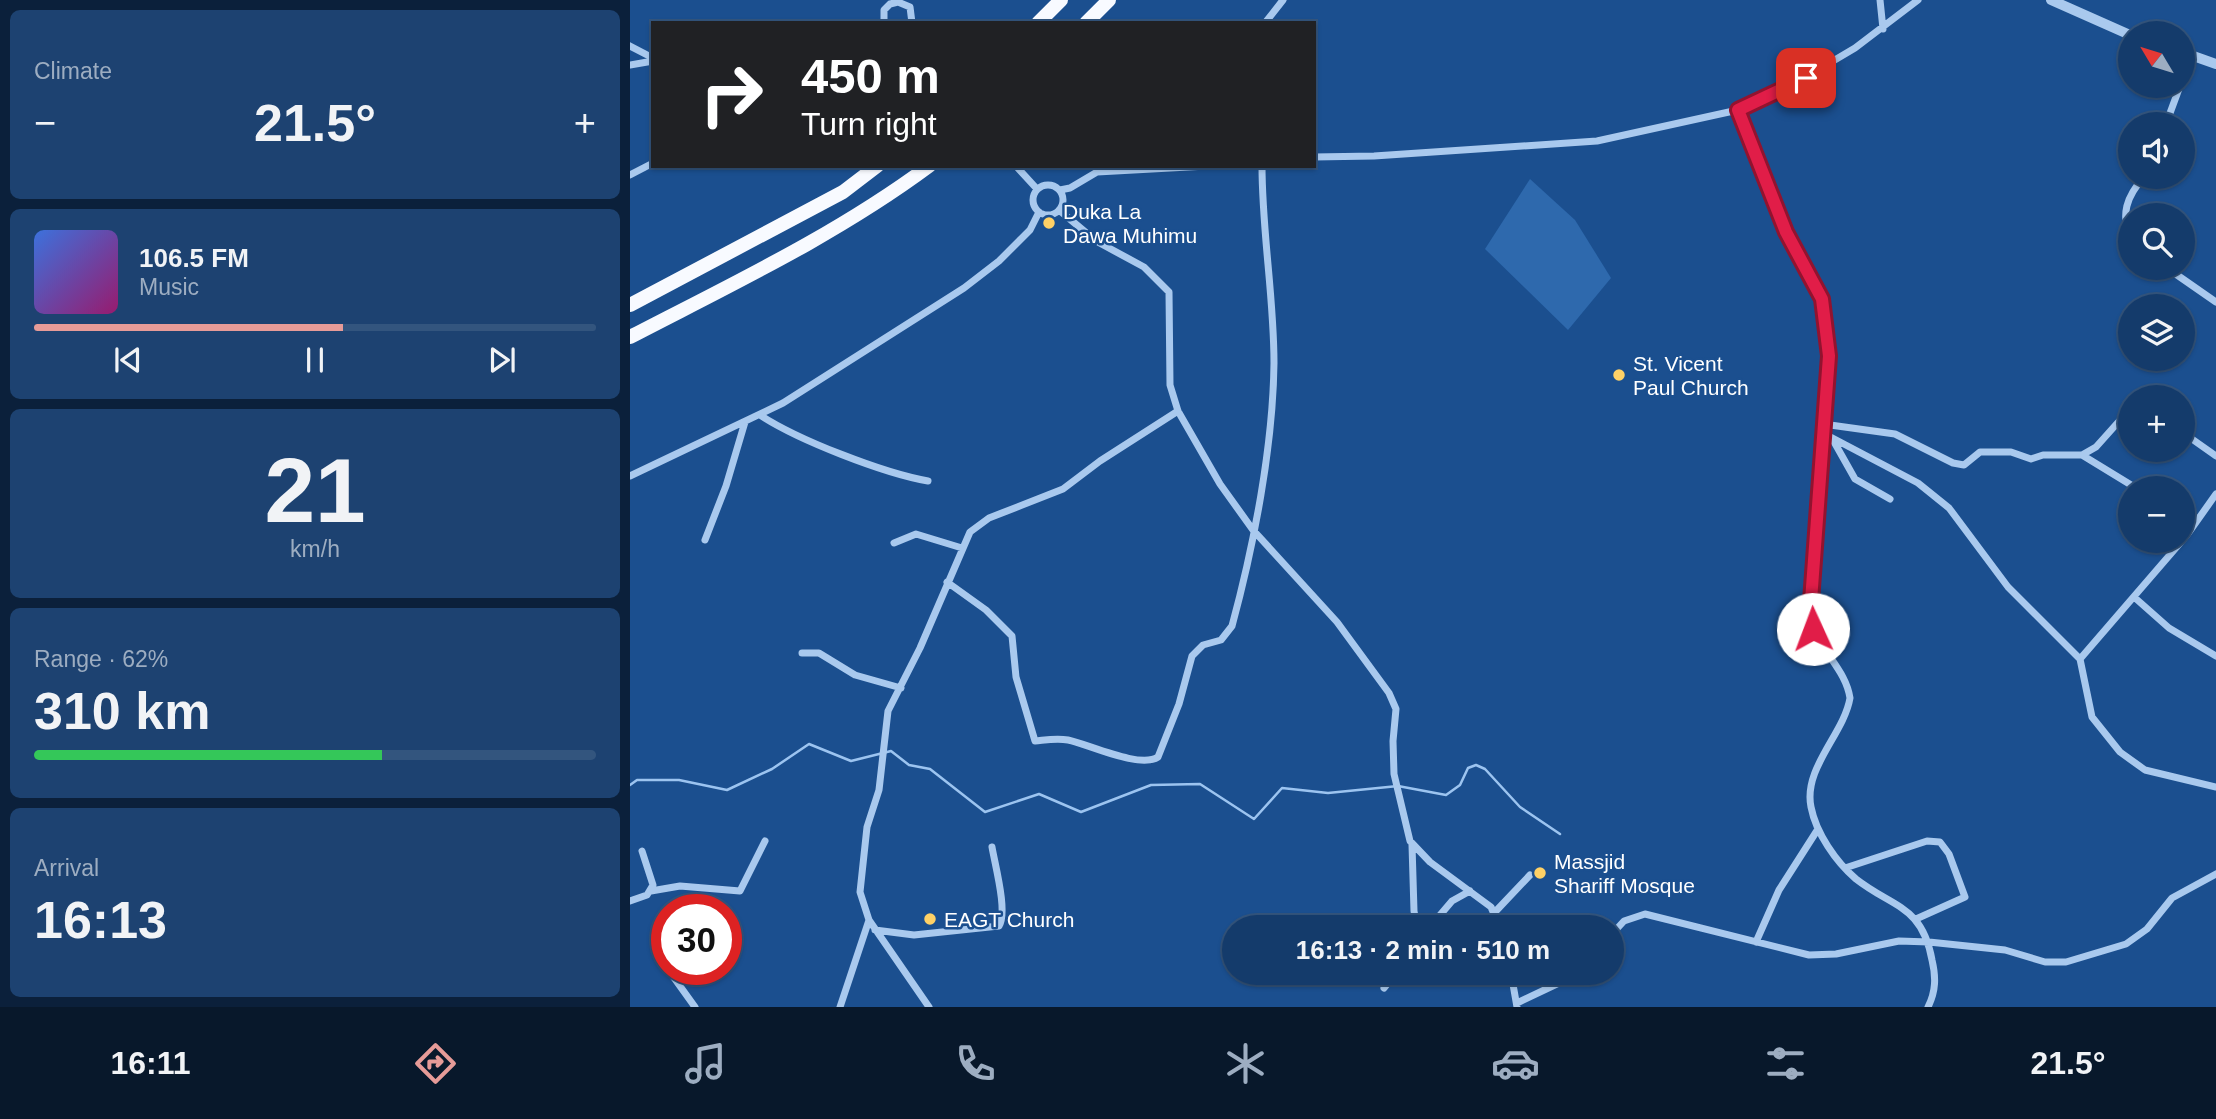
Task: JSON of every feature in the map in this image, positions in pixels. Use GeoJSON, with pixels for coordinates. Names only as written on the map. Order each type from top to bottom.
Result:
{"type":"FeatureCollection","features":[{"type":"Feature","properties":{"kind":"highway"},"geometry":{"type":"LineString","coordinates":[[1040,21],[1061,0]]}},
{"type":"Feature","properties":{"kind":"highway"},"geometry":{"type":"LineString","coordinates":[[1088,21],[1109,0]]}},
{"type":"Feature","properties":{"kind":"highway"},"geometry":{"type":"LineString","coordinates":[[630,305],[843,191],[874,168]]}},
{"type":"Feature","properties":{"kind":"highway"},"geometry":{"type":"LineString","coordinates":[[630,337],[811,243],[887,198],[926,168]]}},
{"type":"Feature","properties":{"kind":"street"},"geometry":{"type":"LineString","coordinates":[[1267,21],[1283,0]]}},
{"type":"Feature","properties":{"kind":"street"},"geometry":{"type":"LineString","coordinates":[[1880,0],[1883,29]]}},
{"type":"Feature","properties":{"kind":"street"},"geometry":{"type":"LineString","coordinates":[[1316,157],[1374,156],[1597,141],[1738,110],[1806,78],[1883,29],[1918,0]]}},
{"type":"Feature","properties":{"kind":"street"},"geometry":{"type":"LineString","coordinates":[[2051,0],[2118,29]]}},
{"type":"Feature","properties":{"kind":"street"},"geometry":{"type":"LineString","coordinates":[[883,21],[890,4],[903,1],[912,11],[912,21]]}},
{"type":"Feature","properties":{"kind":"street"},"geometry":{"type":"LineString","coordinates":[[630,46],[651,59]]}},
{"type":"Feature","properties":{"kind":"street"},"geometry":{"type":"LineString","coordinates":[[2195,57],[2216,64]]}},
{"type":"Feature","properties":{"kind":"street"},"geometry":{"type":"LineString","coordinates":[[630,65],[651,60]]}},
{"type":"Feature","properties":{"kind":"street"},"geometry":{"type":"LineString","coordinates":[[1738,110],[1786,232],[1822,299],[1829,356],[1824,424],[1821,432],[1812,621],[1815,636],[1844,679],[1850,698],[1812,790],[1811,808],[1818,829],[1845,868],[1862,883],[1902,905],[1916,919],[1929,942],[1935,976],[1928,1007]]}},
{"type":"Feature","properties":{"kind":"street"},"geometry":{"type":"LineString","coordinates":[[630,175],[651,164]]}},
{"type":"Feature","properties":{"kind":"street"},"geometry":{"type":"LineString","coordinates":[[1018,168],[1037,190]]}},
{"type":"Feature","properties":{"kind":"street"},"geometry":{"type":"LineString","coordinates":[[1060,190],[1097,172],[1179,168]]}},
{"type":"Feature","properties":{"kind":"street"},"geometry":{"type":"LineString","coordinates":[[947,582],[986,610],[1012,636],[1016,677],[1035,741],[1065,739],[1128,757],[1154,760],[1161,751],[1179,704],[1192,656],[1203,645],[1221,640],[1232,626],[1269,443],[1273,366],[1271,276],[1262,201],[1262,168]]}},
{"type":"Feature","properties":{"kind":"street"},"geometry":{"type":"LineString","coordinates":[[1048,184],[1060,190],[1063,198],[1059,210],[1048,215],[1040,212],[1033,202],[1037,190],[1048,184]]}},
{"type":"Feature","properties":{"kind":"street"},"geometry":{"type":"LineString","coordinates":[[1059,210],[1096,241],[1144,267],[1169,292],[1170,385],[1178,411],[1220,484],[1253,530],[1337,622],[1395,704],[1393,767],[1412,843],[1414,915]]}},
{"type":"Feature","properties":{"kind":"street"},"geometry":{"type":"LineString","coordinates":[[630,477],[760,415],[964,288],[999,261],[1030,230],[1040,212]]}},
{"type":"Feature","properties":{"kind":"street"},"geometry":{"type":"LineString","coordinates":[[2184,280],[2216,302]]}},
{"type":"Feature","properties":{"kind":"street"},"geometry":{"type":"LineString","coordinates":[[929,1007],[869,920],[860,892],[862,857],[879,790],[888,711],[901,688],[962,548],[978,524],[1063,489],[1100,461],[1178,411]]}},
{"type":"Feature","properties":{"kind":"street"},"geometry":{"type":"LineString","coordinates":[[760,415],[793,434],[897,474],[928,481]]}},
{"type":"Feature","properties":{"kind":"street"},"geometry":{"type":"LineString","coordinates":[[705,540],[726,486],[745,422]]}},
{"type":"Feature","properties":{"kind":"street"},"geometry":{"type":"LineString","coordinates":[[2082,455],[2096,447],[2118,422]]}},
{"type":"Feature","properties":{"kind":"street"},"geometry":{"type":"LineString","coordinates":[[1824,424],[1895,434],[1961,466],[1967,464],[1976,454],[1984,452],[2011,452],[2031,459],[2043,454],[2082,455],[2118,477]]}},
{"type":"Feature","properties":{"kind":"street"},"geometry":{"type":"LineString","coordinates":[[1821,432],[1917,483],[1942,503],[2008,587],[2080,659],[2092,717],[2120,752],[2144,770],[2216,787]]}},
{"type":"Feature","properties":{"kind":"street"},"geometry":{"type":"LineString","coordinates":[[1833,440],[1855,479],[1891,499]]}},
{"type":"Feature","properties":{"kind":"street"},"geometry":{"type":"LineString","coordinates":[[2195,441],[2216,456]]}},
{"type":"Feature","properties":{"kind":"street"},"geometry":{"type":"LineString","coordinates":[[2195,524],[2216,494]]}},
{"type":"Feature","properties":{"kind":"street"},"geometry":{"type":"LineString","coordinates":[[894,543],[916,534],[962,548]]}},
{"type":"Feature","properties":{"kind":"street"},"geometry":{"type":"LineString","coordinates":[[2080,659],[2171,553]]}},
{"type":"Feature","properties":{"kind":"street"},"geometry":{"type":"LineString","coordinates":[[2134,597],[2169,628],[2216,656]]}},
{"type":"Feature","properties":{"kind":"street"},"geometry":{"type":"LineString","coordinates":[[802,653],[819,653],[855,675],[901,688]]}},
{"type":"Feature","properties":{"kind":"street"},"geometry":{"type":"LineString","coordinates":[[1756,942],[1779,890],[1818,829]]}},
{"type":"Feature","properties":{"kind":"street"},"geometry":{"type":"LineString","coordinates":[[630,901],[640,899],[651,891],[680,886],[740,891],[765,841]]}},
{"type":"Feature","properties":{"kind":"street"},"geometry":{"type":"LineString","coordinates":[[1845,868],[1927,841],[1940,842],[1949,854],[1965,897],[1916,919]]}},
{"type":"Feature","properties":{"kind":"street"},"geometry":{"type":"LineString","coordinates":[[1412,843],[1430,862],[1470,891],[1496,915]]}},
{"type":"Feature","properties":{"kind":"street"},"geometry":{"type":"LineString","coordinates":[[875,930],[914,935],[999,926],[1002,921],[1002,905],[992,848]]}},
{"type":"Feature","properties":{"kind":"street"},"geometry":{"type":"LineString","coordinates":[[642,851],[652,875],[651,891]]}},
{"type":"Feature","properties":{"kind":"street"},"geometry":{"type":"LineString","coordinates":[[1624,920],[1645,914],[1785,951],[1821,956],[1882,943],[1929,942],[2005,950],[2052,962],[2095,955],[2137,937],[2159,917],[2172,898],[2216,874]]}},
{"type":"Feature","properties":{"kind":"street"},"geometry":{"type":"LineString","coordinates":[[1495,912],[1530,875]]}},
{"type":"Feature","properties":{"kind":"street"},"geometry":{"type":"LineString","coordinates":[[1440,915],[1451,901],[1470,891]]}},
{"type":"Feature","properties":{"kind":"street"},"geometry":{"type":"LineString","coordinates":[[840,1007],[869,920]]}},
{"type":"Feature","properties":{"kind":"street"},"geometry":{"type":"LineString","coordinates":[[679,985],[695,1007]]}},
{"type":"Feature","properties":{"kind":"street"},"geometry":{"type":"LineString","coordinates":[[1513,985],[1517,1005],[1556,985]]}},
{"type":"Feature","properties":{"kind":"shaded area"},"geometry":{"type":"Polygon","coordinates":[[[1530,179],[1575,220],[1611,278],[1568,330],[1485,249],[1530,179]]]}},
{"type":"Feature","properties":{"kind":"waterway"},"geometry":{"type":"LineString","coordinates":[[630,785],[637,780],[679,780],[727,790],[772,769],[809,744],[851,761],[891,751],[909,765],[930,769],[985,812],[1039,794],[1081,812],[1151,785],[1200,784],[1254,819],[1282,788],[1328,793],[1398,786],[1446,795],[1460,785],[1468,768],[1476,765],[1485,769],[1520,807],[1560,834]]}},
{"type":"Feature","properties":{"kind":"place","name":"Duka La Dawa Muhimu"},"geometry":{"type":"Point","coordinates":[1049,223]}},
{"type":"Feature","properties":{"kind":"place","name":"St. Vicent Paul Church"},"geometry":{"type":"Point","coordinates":[1619,375]}},
{"type":"Feature","properties":{"kind":"place","name":"Massjid Shariff Mosque"},"geometry":{"type":"Point","coordinates":[1540,873]}},
{"type":"Feature","properties":{"kind":"place","name":"EAGT Church"},"geometry":{"type":"Point","coordinates":[930,919]}},
{"type":"Feature","properties":{"kind":"route"},"geometry":{"type":"LineString","coordinates":[[1806,78],[1738,110],[1755,146],[1786,232],[1816,283],[1825,317],[1829,356],[1824,424],[1821,432],[1817,539],[1811,601],[1813,629]]}}]}
